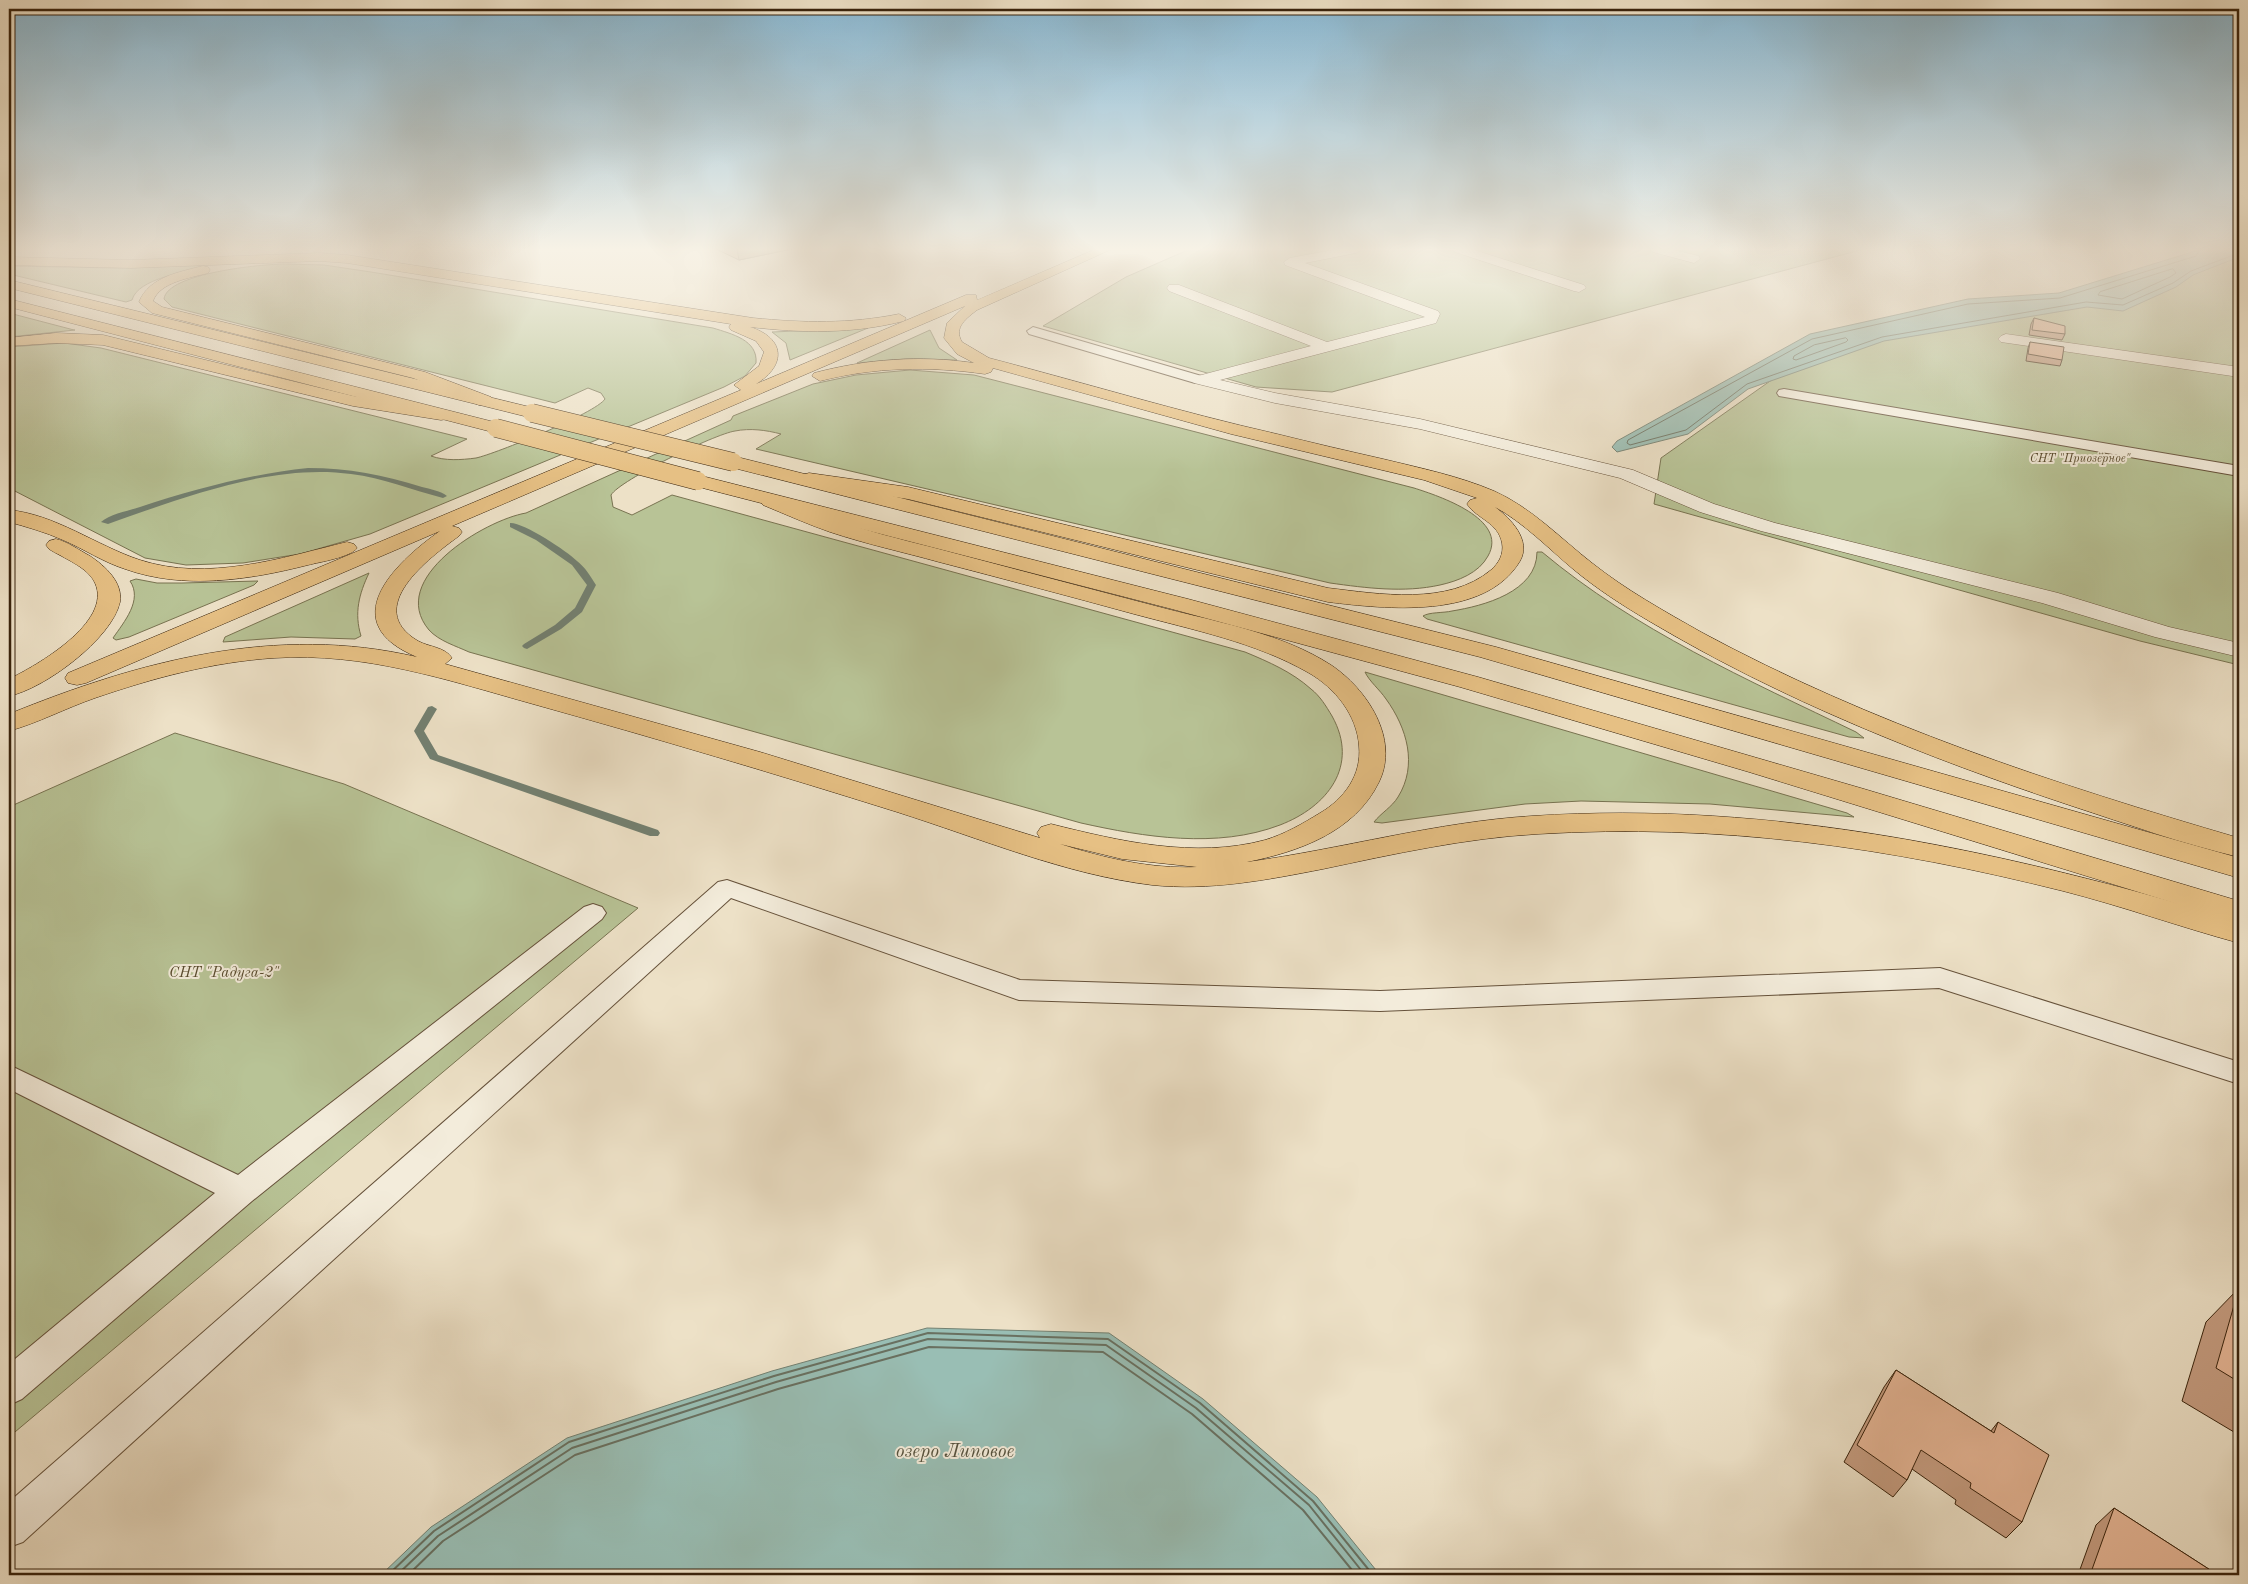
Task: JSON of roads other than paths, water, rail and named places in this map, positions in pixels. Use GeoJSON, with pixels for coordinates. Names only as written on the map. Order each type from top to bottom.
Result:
{"type":"FeatureCollection","features":[{"type":"Feature","properties":{"kind":"main road"},"geometry":{"type":"LineString","coordinates":[[87,323],[698,481],[1068,574],[1468,682],[2041,851],[2239,912]]}},
{"type":"Feature","properties":{"kind":"main road"},"geometry":{"type":"LineString","coordinates":[[167,323],[733,462],[1488,652],[2239,868]]}},
{"type":"Feature","properties":{"kind":"main road"},"geometry":{"type":"LineString","coordinates":[[209,323],[419,375],[485,401]]}},
{"type":"Feature","properties":{"kind":"main road"},"geometry":{"type":"LineString","coordinates":[[665,429],[710,400],[758,376],[770,363],[772,350],[764,339],[739,328],[713,323]]}},
{"type":"Feature","properties":{"kind":"main road"},"geometry":{"type":"LineString","coordinates":[[756,323],[822,326],[854,323]]}},
{"type":"Feature","properties":{"kind":"main road"},"geometry":{"type":"LineString","coordinates":[[9,707],[914,323]]}},
{"type":"Feature","properties":{"kind":"main road"},"geometry":{"type":"LineString","coordinates":[[953,323],[950,333],[960,349],[984,361],[1145,406]]}},
{"type":"Feature","properties":{"kind":"main road"},"geometry":{"type":"LineString","coordinates":[[9,342],[56,338],[103,340],[353,401],[449,416]]}},
{"type":"Feature","properties":{"kind":"main road"},"geometry":{"type":"LineString","coordinates":[[665,429],[739,408],[822,375],[858,367],[895,364],[952,364],[986,369],[1145,406],[1428,476],[1486,495],[1512,508],[1574,560],[1621,594],[1725,654],[1803,692],[1865,720],[1974,763],[2105,807],[2239,848]]}},
{"type":"Feature","properties":{"kind":"main road"},"geometry":{"type":"LineString","coordinates":[[788,476],[908,494],[1328,595],[1405,601],[1451,596],[1473,590],[1489,582],[1500,574],[1508,564],[1513,552],[1512,540],[1505,526],[1481,506],[1467,498],[1435,486],[1247,432]]}},
{"type":"Feature","properties":{"kind":"main road"},"geometry":{"type":"LineString","coordinates":[[9,515],[61,533],[139,567],[169,572],[211,573],[292,562],[328,554],[385,535],[484,495],[560,473]]}},
{"type":"Feature","properties":{"kind":"main road"},"geometry":{"type":"LineString","coordinates":[[560,473],[513,504],[452,532],[419,555],[390,589],[386,601],[385,614],[389,625],[398,636],[416,649],[525,683],[617,719]]}},
{"type":"Feature","properties":{"kind":"main road"},"geometry":{"type":"LineString","coordinates":[[752,494],[846,530],[1065,587],[1273,647],[1322,671],[1341,686],[1355,703],[1367,724],[1373,745],[1373,765],[1366,784],[1351,804],[1325,825],[1298,839],[1272,847],[1210,856],[1150,854],[1095,845],[925,798],[797,772]]}},
{"type":"Feature","properties":{"kind":"main road"},"geometry":{"type":"LineString","coordinates":[[9,515],[94,570],[107,584],[108,592],[104,614],[79,644],[40,672],[9,690]]}},
{"type":"Feature","properties":{"kind":"main road"},"geometry":{"type":"LineString","coordinates":[[9,723],[117,682],[161,669],[245,653],[315,650],[356,652],[389,658],[617,719],[797,772],[1090,864],[1157,875],[1189,877],[1231,874],[1470,832],[1528,826],[1623,821],[1688,823],[1761,827],[1839,836],[1922,850],[2017,870],[2239,932]]}},
{"type":"Feature","properties":{"kind":"street"},"geometry":{"type":"LineString","coordinates":[[1264,323],[1326,347]]}},
{"type":"Feature","properties":{"kind":"street"},"geometry":{"type":"LineString","coordinates":[[1200,380],[1420,323]]}},
{"type":"Feature","properties":{"kind":"street"},"geometry":{"type":"LineString","coordinates":[[2006,339],[2239,372]]}},
{"type":"Feature","properties":{"kind":"street"},"geometry":{"type":"LineString","coordinates":[[1200,380],[1275,398],[1420,424],[1626,474],[1707,508],[1768,527],[2050,598],[2163,632],[2239,650]]}},
{"type":"Feature","properties":{"kind":"lane"},"geometry":{"type":"LineString","coordinates":[[1033,331],[1200,380]]}},
{"type":"Feature","properties":{"kind":"lane"},"geometry":{"type":"LineString","coordinates":[[1784,393],[2239,471]]}},
{"type":"Feature","properties":{"kind":"lane"},"geometry":{"type":"LineString","coordinates":[[9,1528],[727,888],[1018,990],[1380,1001],[1940,978],[2239,1073]]}},
{"type":"Feature","properties":{"kind":"lane"},"geometry":{"type":"LineString","coordinates":[[9,1387],[241,1192],[593,913]]}},
{"type":"Feature","properties":{"kind":"lane"},"geometry":{"type":"LineString","coordinates":[[9,1076],[241,1192]]}},
{"type":"Feature","properties":{"kind":"water"},"geometry":{"type":"Polygon","coordinates":[[[1860,323],[1992,323],[1884,341],[1748,389],[1688,434],[1617,452],[1612,447],[1617,441],[1810,334],[1860,323]]]}},
{"type":"Feature","properties":{"kind":"water","name":"озеро Липовое"},"geometry":{"type":"Polygon","coordinates":[[[927,1328],[1109,1333],[1203,1399],[1317,1497],[1380,1575],[381,1575],[431,1527],[567,1438],[772,1371],[927,1328]]]}},
{"type":"Feature","properties":{"kind":"waterway"},"geometry":{"type":"LineString","coordinates":[[105,522],[219,486],[279,473],[308,470],[336,470],[363,473],[443,496]]}},
{"type":"Feature","properties":{"kind":"waterway"},"geometry":{"type":"LineString","coordinates":[[513,525],[539,538],[575,563],[592,585],[579,610],[558,627],[527,646]]}},
{"type":"Feature","properties":{"kind":"waterway"},"geometry":{"type":"LineString","coordinates":[[432,709],[419,731],[434,757],[654,833]]}},
{"type":"Feature","properties":{"kind":"park label","name":"СНТ \"Приозёрное\""},"geometry":{"type":"Point","coordinates":[2080,459]}},
{"type":"Feature","properties":{"kind":"park label","name":"СНТ \"Радуга-2\""},"geometry":{"type":"Point","coordinates":[224,973]}}]}
